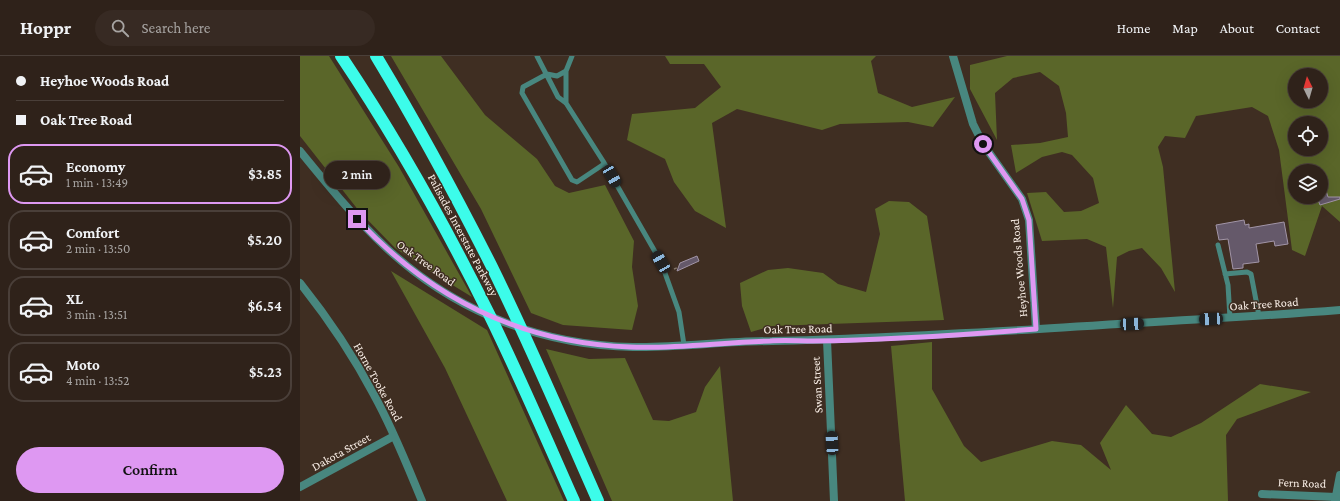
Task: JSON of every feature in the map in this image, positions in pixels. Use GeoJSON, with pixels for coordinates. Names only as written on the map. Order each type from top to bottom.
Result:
{"type":"FeatureCollection","features":[{"type":"Feature","properties":{"kind":"highway","name":"Palisades Interstate Parkway"},"geometry":{"type":"LineString","coordinates":[[341,56],[395,142],[462,261],[503,343],[574,501]]}},
{"type":"Feature","properties":{"kind":"highway","name":"Palisades Interstate Parkway"},"geometry":{"type":"LineString","coordinates":[[376,56],[429,148],[487,258],[530,347],[598,501]]}},
{"type":"Feature","properties":{"kind":"street","name":"Heyhoe Woods Road"},"geometry":{"type":"LineString","coordinates":[[953,56],[973,124],[983,144],[1022,199],[1029,220],[1036,329]]}},
{"type":"Feature","properties":{"kind":"street","name":"Oak Tree Road"},"geometry":{"type":"LineString","coordinates":[[300,151],[348,209],[378,241],[410,269],[436,288],[496,319],[557,338],[622,347],[827,340],[1230,318],[1340,310]]}},
{"type":"Feature","properties":{"kind":"street","name":"Horne Tooke Road"},"geometry":{"type":"LineString","coordinates":[[300,282],[358,365],[394,436],[422,501]]}},
{"type":"Feature","properties":{"kind":"street","name":"Swan Street"},"geometry":{"type":"LineString","coordinates":[[827,340],[834,501]]}},
{"type":"Feature","properties":{"kind":"street","name":"Dakota Street"},"geometry":{"type":"LineString","coordinates":[[300,488],[394,436]]}},
{"type":"Feature","properties":{"kind":"street"},"geometry":{"type":"LineString","coordinates":[[1337,499],[1340,475]]}},
{"type":"Feature","properties":{"kind":"street","name":"Fern Road"},"geometry":{"type":"LineString","coordinates":[[1262,494],[1337,499]]}},
{"type":"Feature","properties":{"kind":"lane"},"geometry":{"type":"LineString","coordinates":[[537,56],[558,97],[566,103],[604,164],[661,262],[679,312],[684,345]]}},
{"type":"Feature","properties":{"kind":"lane"},"geometry":{"type":"LineString","coordinates":[[566,103],[566,71],[572,56]]}},
{"type":"Feature","properties":{"kind":"lane"},"geometry":{"type":"LineString","coordinates":[[566,71],[557,76],[547,74],[523,87],[522,93],[572,180],[577,182],[604,164]]}},
{"type":"Feature","properties":{"kind":"lane"},"geometry":{"type":"LineString","coordinates":[[1218,245],[1228,285],[1230,318]]}},
{"type":"Feature","properties":{"kind":"lane"},"geometry":{"type":"LineString","coordinates":[[1225,274],[1248,272],[1251,274],[1259,316]]}},
{"type":"Feature","properties":{"kind":"path"},"geometry":{"type":"LineString","coordinates":[[674,269],[679,267]]}},
{"type":"Feature","properties":{"kind":"green space"},"geometry":{"type":"Polygon","coordinates":[[[300,56],[329,56],[399,167],[472,297],[395,248],[359,211],[300,136],[300,56]]]}},
{"type":"Feature","properties":{"kind":"green space"},"geometry":{"type":"Polygon","coordinates":[[[391,56],[441,56],[485,115],[537,159],[555,186],[569,193],[605,185],[634,241],[632,267],[638,306],[632,330],[563,325],[531,313],[481,209],[391,56]]]}},
{"type":"Feature","properties":{"kind":"green space"},"geometry":{"type":"Polygon","coordinates":[[[665,56],[876,56],[871,61],[878,93],[912,107],[955,97],[933,127],[908,122],[840,124],[822,130],[737,109],[712,123],[726,228],[695,211],[674,182],[665,159],[627,140],[632,114],[695,108],[721,87],[704,64],[670,64],[665,56]]]}},
{"type":"Feature","properties":{"kind":"green space"},"geometry":{"type":"Polygon","coordinates":[[[1007,56],[1340,56],[1340,222],[1322,206],[1305,256],[1292,250],[1279,150],[1268,116],[1252,107],[1196,116],[1185,138],[1165,136],[1158,147],[1163,167],[1175,292],[1161,268],[1142,248],[1129,251],[1117,257],[1113,308],[1106,247],[1087,239],[1042,241],[1027,193],[1046,192],[1064,212],[1081,211],[1099,203],[1093,178],[1072,155],[1062,152],[1042,157],[1016,173],[1011,145],[1040,143],[1068,137],[1066,113],[1059,86],[1040,72],[1013,78],[995,93],[997,140],[970,89],[970,65],[1007,56]]]}},
{"type":"Feature","properties":{"kind":"green space"},"geometry":{"type":"Polygon","coordinates":[[[889,201],[909,202],[927,216],[944,320],[772,326],[751,332],[742,306],[740,283],[768,270],[788,268],[823,273],[838,284],[866,292],[880,234],[875,209],[889,201]]]}},
{"type":"Feature","properties":{"kind":"green space"},"geometry":{"type":"Polygon","coordinates":[[[391,271],[487,330],[564,501],[507,501],[445,368],[391,271]]]}},
{"type":"Feature","properties":{"kind":"green space"},"geometry":{"type":"Polygon","coordinates":[[[932,342],[932,389],[964,446],[981,462],[1052,441],[1081,445],[1111,470],[1100,443],[1126,405],[1152,434],[1171,437],[1201,423],[1260,384],[1311,392],[1237,419],[1226,435],[1228,501],[905,501],[891,346],[932,342]]]}},
{"type":"Feature","properties":{"kind":"green space"},"geometry":{"type":"Polygon","coordinates":[[[546,349],[589,359],[625,358],[653,420],[669,421],[696,412],[705,387],[720,366],[733,501],[612,501],[546,349]]]}},
{"type":"Feature","properties":{"kind":"building"},"geometry":{"type":"Polygon","coordinates":[[[1328,197],[1340,197],[1340,199],[1328,203],[1328,197]]]}},
{"type":"Feature","properties":{"kind":"building"},"geometry":{"type":"Polygon","coordinates":[[[1244,220],[1245,225],[1249,224],[1249,228],[1284,222],[1288,244],[1275,246],[1274,241],[1256,244],[1259,262],[1243,264],[1243,268],[1233,269],[1228,239],[1219,240],[1216,225],[1244,220]]]}},
{"type":"Feature","properties":{"kind":"building"},"geometry":{"type":"Polygon","coordinates":[[[697,256],[699,261],[677,271],[680,263],[697,256]]]}},
{"type":"Feature","properties":{"kind":"route"},"geometry":{"type":"LineString","coordinates":[[357,219],[388,251],[427,282],[450,297],[480,312],[511,324],[547,336],[567,340],[612,346],[648,347],[770,341],[814,341],[938,336],[1036,329],[1029,220],[1022,199],[983,144]]}}]}
